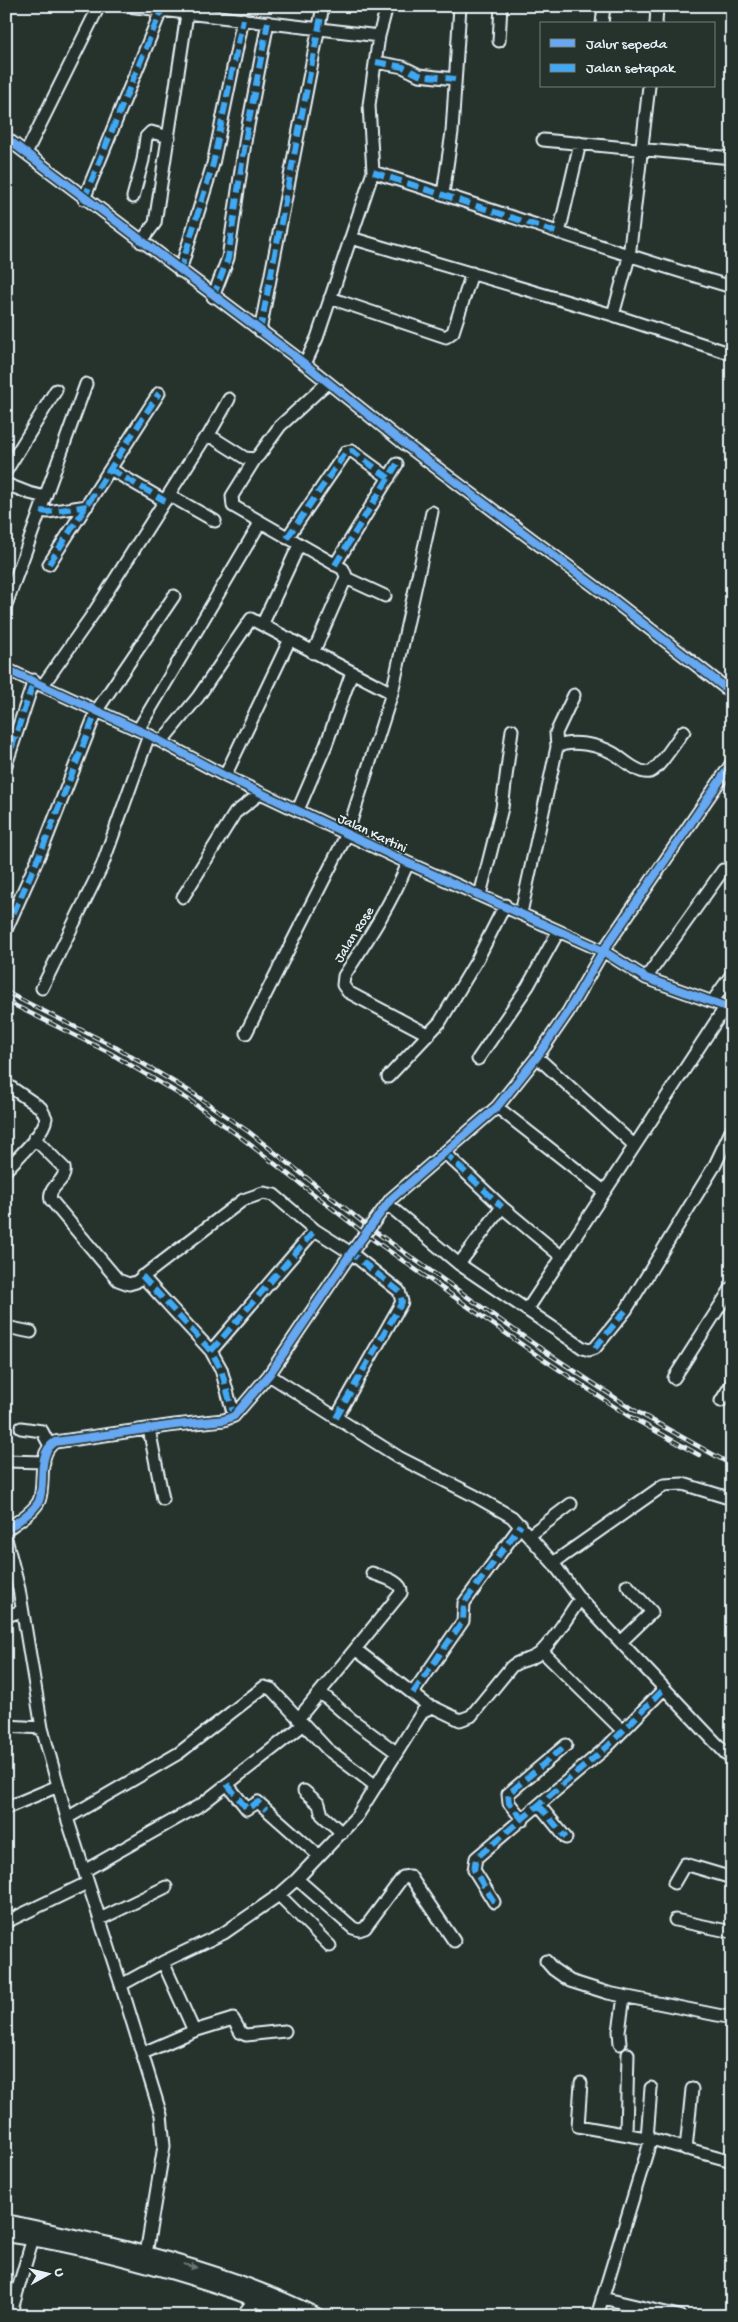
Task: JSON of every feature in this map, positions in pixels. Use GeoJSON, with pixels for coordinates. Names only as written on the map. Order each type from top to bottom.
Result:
{"type":"FeatureCollection","features":[{"type":"Feature","properties":{"kind":"main road"},"geometry":{"type":"LineString","coordinates":[[6,2222],[89,2239],[237,2281],[317,2316]]}},
{"type":"Feature","properties":{"kind":"main road"},"geometry":{"type":"LineString","coordinates":[[6,2234],[87,2248],[146,2264],[256,2298],[292,2316]]}},
{"type":"Feature","properties":{"kind":"street"},"geometry":{"type":"LineString","coordinates":[[26,153],[99,6]]}},
{"type":"Feature","properties":{"kind":"street"},"geometry":{"type":"LineString","coordinates":[[126,6],[379,36]]}},
{"type":"Feature","properties":{"kind":"street"},"geometry":{"type":"LineString","coordinates":[[260,331],[323,6]]}},
{"type":"Feature","properties":{"kind":"street"},"geometry":{"type":"LineString","coordinates":[[305,364],[317,338],[373,172],[369,105],[379,36],[387,6]]}},
{"type":"Feature","properties":{"kind":"street"},"geometry":{"type":"LineString","coordinates":[[443,194],[452,132],[460,6]]}},
{"type":"Feature","properties":{"kind":"street"},"geometry":{"type":"LineString","coordinates":[[499,41],[501,6]]}},
{"type":"Feature","properties":{"kind":"street"},"geometry":{"type":"LineString","coordinates":[[602,22],[604,6]]}},
{"type":"Feature","properties":{"kind":"street"},"geometry":{"type":"LineString","coordinates":[[656,22],[657,6]]}},
{"type":"Feature","properties":{"kind":"street"},"geometry":{"type":"LineString","coordinates":[[84,199],[161,11]]}},
{"type":"Feature","properties":{"kind":"street"},"geometry":{"type":"LineString","coordinates":[[141,242],[155,226],[187,14]]}},
{"type":"Feature","properties":{"kind":"street"},"geometry":{"type":"LineString","coordinates":[[180,271],[213,164],[243,19]]}},
{"type":"Feature","properties":{"kind":"street"},"geometry":{"type":"LineString","coordinates":[[214,297],[228,258],[246,136],[268,22]]}},
{"type":"Feature","properties":{"kind":"street"},"geometry":{"type":"LineString","coordinates":[[376,62],[403,67],[419,75],[455,79]]}},
{"type":"Feature","properties":{"kind":"street"},"geometry":{"type":"LineString","coordinates":[[613,314],[629,257],[649,88]]}},
{"type":"Feature","properties":{"kind":"street"},"geometry":{"type":"LineString","coordinates":[[133,197],[143,160],[146,136],[151,132],[168,137]]}},
{"type":"Feature","properties":{"kind":"street"},"geometry":{"type":"LineString","coordinates":[[6,138],[84,199],[305,364],[327,383],[732,693]]}},
{"type":"Feature","properties":{"kind":"street"},"geometry":{"type":"LineString","coordinates":[[543,140],[732,158]]}},
{"type":"Feature","properties":{"kind":"street"},"geometry":{"type":"LineString","coordinates":[[559,233],[580,143]]}},
{"type":"Feature","properties":{"kind":"street"},"geometry":{"type":"LineString","coordinates":[[373,172],[629,257],[732,287]]}},
{"type":"Feature","properties":{"kind":"street"},"geometry":{"type":"LineString","coordinates":[[351,238],[613,314],[732,354]]}},
{"type":"Feature","properties":{"kind":"street"},"geometry":{"type":"LineString","coordinates":[[330,298],[446,337],[453,332],[472,273]]}},
{"type":"Feature","properties":{"kind":"street"},"geometry":{"type":"LineString","coordinates":[[313,653],[346,578],[343,569],[235,508],[232,496],[255,459],[260,456],[280,426],[327,383]]}},
{"type":"Feature","properties":{"kind":"street"},"geometry":{"type":"LineString","coordinates":[[6,605],[86,384]]}},
{"type":"Feature","properties":{"kind":"street"},"geometry":{"type":"LineString","coordinates":[[6,471],[56,390]]}},
{"type":"Feature","properties":{"kind":"street"},"geometry":{"type":"LineString","coordinates":[[49,564],[159,394]]}},
{"type":"Feature","properties":{"kind":"street"},"geometry":{"type":"LineString","coordinates":[[6,764],[39,683],[93,614],[202,442],[207,438],[229,399]]}},
{"type":"Feature","properties":{"kind":"street"},"geometry":{"type":"LineString","coordinates":[[207,438],[215,439],[244,458],[255,459]]}},
{"type":"Feature","properties":{"kind":"street"},"geometry":{"type":"LineString","coordinates":[[287,538],[346,452],[352,451],[389,478]]}},
{"type":"Feature","properties":{"kind":"street"},"geometry":{"type":"LineString","coordinates":[[335,565],[397,464]]}},
{"type":"Feature","properties":{"kind":"street"},"geometry":{"type":"LineString","coordinates":[[110,470],[215,521]]}},
{"type":"Feature","properties":{"kind":"street"},"geometry":{"type":"LineString","coordinates":[[6,484],[29,494],[45,497]]}},
{"type":"Feature","properties":{"kind":"street"},"geometry":{"type":"LineString","coordinates":[[41,510],[48,512],[87,506]]}},
{"type":"Feature","properties":{"kind":"street"},"geometry":{"type":"LineString","coordinates":[[246,1033],[347,834],[392,692],[432,512]]}},
{"type":"Feature","properties":{"kind":"street"},"geometry":{"type":"LineString","coordinates":[[42,988],[102,866],[144,732],[260,523]]}},
{"type":"Feature","properties":{"kind":"street"},"geometry":{"type":"LineString","coordinates":[[263,624],[300,545]]}},
{"type":"Feature","properties":{"kind":"street"},"geometry":{"type":"LineString","coordinates":[[346,578],[385,596]]}},
{"type":"Feature","properties":{"kind":"street"},"geometry":{"type":"LineString","coordinates":[[6,930],[46,840],[97,710],[174,596]]}},
{"type":"Feature","properties":{"kind":"street"},"geometry":{"type":"LineString","coordinates":[[162,741],[198,697],[249,620],[254,619],[313,653],[392,692]]}},
{"type":"Feature","properties":{"kind":"street"},"geometry":{"type":"LineString","coordinates":[[225,776],[290,639]]}},
{"type":"Feature","properties":{"kind":"street","name":"Jalan Kartini"},"geometry":{"type":"LineString","coordinates":[[6,669],[144,732],[225,776],[408,863],[505,905],[558,932],[603,951],[646,978],[729,1007]]}},
{"type":"Feature","properties":{"kind":"street"},"geometry":{"type":"LineString","coordinates":[[298,810],[326,745],[352,672]]}},
{"type":"Feature","properties":{"kind":"street"},"geometry":{"type":"LineString","coordinates":[[521,913],[557,747],[556,733],[574,695]]}},
{"type":"Feature","properties":{"kind":"street"},"geometry":{"type":"LineString","coordinates":[[480,895],[502,808],[512,730]]}},
{"type":"Feature","properties":{"kind":"street"},"geometry":{"type":"LineString","coordinates":[[557,747],[569,743],[598,748],[611,752],[635,768],[645,772],[651,771],[658,765],[684,731]]}},
{"type":"Feature","properties":{"kind":"street"},"geometry":{"type":"LineString","coordinates":[[6,1530],[30,1512],[39,1502],[44,1462],[50,1446],[59,1441],[224,1420],[234,1416],[269,1375],[387,1204],[398,1192],[497,1106],[537,1058],[568,1012],[603,951],[732,763]]}},
{"type":"Feature","properties":{"kind":"street"},"geometry":{"type":"LineString","coordinates":[[184,898],[235,812],[261,793]]}},
{"type":"Feature","properties":{"kind":"street","name":"Jalan Rose"},"geometry":{"type":"LineString","coordinates":[[408,863],[396,892],[379,923],[344,976],[344,985],[348,992],[429,1035]]}},
{"type":"Feature","properties":{"kind":"street"},"geometry":{"type":"LineString","coordinates":[[646,978],[723,870]]}},
{"type":"Feature","properties":{"kind":"street"},"geometry":{"type":"LineString","coordinates":[[388,1077],[440,1022],[477,960],[505,905]]}},
{"type":"Feature","properties":{"kind":"street"},"geometry":{"type":"LineString","coordinates":[[478,1059],[528,986],[558,932]]}},
{"type":"Feature","properties":{"kind":"street"},"geometry":{"type":"LineString","coordinates":[[712,1002],[732,974]]}},
{"type":"Feature","properties":{"kind":"street"},"geometry":{"type":"LineString","coordinates":[[527,1310],[562,1256],[573,1243],[634,1145],[729,1007]]}},
{"type":"Feature","properties":{"kind":"street"},"geometry":{"type":"LineString","coordinates":[[537,1058],[634,1145]]}},
{"type":"Feature","properties":{"kind":"street"},"geometry":{"type":"LineString","coordinates":[[6,1084],[43,1111],[45,1122],[34,1138],[6,1170]]}},
{"type":"Feature","properties":{"kind":"street"},"geometry":{"type":"LineString","coordinates":[[497,1106],[604,1191]]}},
{"type":"Feature","properties":{"kind":"street"},"geometry":{"type":"LineString","coordinates":[[387,1204],[459,1264],[583,1348],[589,1350],[595,1348],[631,1302],[715,1165],[732,1129]]}},
{"type":"Feature","properties":{"kind":"street"},"geometry":{"type":"LineString","coordinates":[[34,1138],[64,1168],[63,1176],[51,1192],[50,1200],[118,1280],[132,1284],[243,1200],[254,1194],[263,1193],[274,1195],[315,1230],[351,1254],[399,1291],[402,1302],[336,1418]]}},
{"type":"Feature","properties":{"kind":"street"},"geometry":{"type":"LineString","coordinates":[[444,1152],[502,1207],[562,1256]]}},
{"type":"Feature","properties":{"kind":"street"},"geometry":{"type":"LineString","coordinates":[[459,1264],[502,1207]]}},
{"type":"Feature","properties":{"kind":"street"},"geometry":{"type":"LineString","coordinates":[[211,1351],[315,1230]]}},
{"type":"Feature","properties":{"kind":"street"},"geometry":{"type":"LineString","coordinates":[[142,1276],[211,1351],[221,1369],[234,1416]]}},
{"type":"Feature","properties":{"kind":"street"},"geometry":{"type":"LineString","coordinates":[[674,1378],[732,1287]]}},
{"type":"Feature","properties":{"kind":"street"},"geometry":{"type":"LineString","coordinates":[[6,1327],[31,1332]]}},
{"type":"Feature","properties":{"kind":"street"},"geometry":{"type":"LineString","coordinates":[[269,1375],[400,1458],[482,1500],[521,1525],[553,1562],[580,1599],[732,1760]]}},
{"type":"Feature","properties":{"kind":"street"},"geometry":{"type":"LineString","coordinates":[[721,1401],[732,1384]]}},
{"type":"Feature","properties":{"kind":"street"},"geometry":{"type":"LineString","coordinates":[[21,1428],[42,1430],[50,1446]]}},
{"type":"Feature","properties":{"kind":"street"},"geometry":{"type":"LineString","coordinates":[[149,1429],[163,1499]]}},
{"type":"Feature","properties":{"kind":"street"},"geometry":{"type":"LineString","coordinates":[[6,1461],[44,1462]]}},
{"type":"Feature","properties":{"kind":"street"},"geometry":{"type":"LineString","coordinates":[[553,1562],[664,1485],[683,1484],[732,1499]]}},
{"type":"Feature","properties":{"kind":"street"},"geometry":{"type":"LineString","coordinates":[[530,1535],[571,1504]]}},
{"type":"Feature","properties":{"kind":"street"},"geometry":{"type":"LineString","coordinates":[[413,1694],[463,1621],[464,1603],[521,1525]]}},
{"type":"Feature","properties":{"kind":"street"},"geometry":{"type":"LineString","coordinates":[[6,1539],[22,1610],[42,1728],[66,1818],[122,1985],[161,2115],[164,2135],[146,2254]]}},
{"type":"Feature","properties":{"kind":"street"},"geometry":{"type":"LineString","coordinates":[[84,1872],[184,1815],[227,1784],[300,1722],[355,1648],[401,1591],[399,1584],[372,1573]]}},
{"type":"Feature","properties":{"kind":"street"},"geometry":{"type":"LineString","coordinates":[[621,1642],[652,1612],[627,1585]]}},
{"type":"Feature","properties":{"kind":"street"},"geometry":{"type":"LineString","coordinates":[[355,1648],[430,1707],[455,1719],[467,1719],[512,1667],[519,1661],[532,1658],[542,1651],[580,1599]]}},
{"type":"Feature","properties":{"kind":"street"},"geometry":{"type":"LineString","coordinates":[[6,1616],[22,1610]]}},
{"type":"Feature","properties":{"kind":"street"},"geometry":{"type":"LineString","coordinates":[[542,1651],[623,1731]]}},
{"type":"Feature","properties":{"kind":"street"},"geometry":{"type":"LineString","coordinates":[[66,1818],[179,1753],[264,1687],[271,1689],[333,1755],[376,1786]]}},
{"type":"Feature","properties":{"kind":"street"},"geometry":{"type":"LineString","coordinates":[[494,1902],[474,1870],[474,1861],[623,1731],[664,1689]]}},
{"type":"Feature","properties":{"kind":"street"},"geometry":{"type":"LineString","coordinates":[[321,1693],[357,1724],[396,1752]]}},
{"type":"Feature","properties":{"kind":"street"},"geometry":{"type":"LineString","coordinates":[[122,1985],[163,1962],[224,1933],[279,1896],[342,1833],[356,1816],[423,1711],[430,1707]]}},
{"type":"Feature","properties":{"kind":"street"},"geometry":{"type":"LineString","coordinates":[[6,1726],[42,1728]]}},
{"type":"Feature","properties":{"kind":"street"},"geometry":{"type":"LineString","coordinates":[[523,1820],[509,1803],[508,1794],[566,1745]]}},
{"type":"Feature","properties":{"kind":"street"},"geometry":{"type":"LineString","coordinates":[[227,1784],[247,1809],[258,1802],[319,1856]]}},
{"type":"Feature","properties":{"kind":"street"},"geometry":{"type":"LineString","coordinates":[[6,1808],[58,1786]]}},
{"type":"Feature","properties":{"kind":"street"},"geometry":{"type":"LineString","coordinates":[[304,1791],[319,1804],[324,1816],[342,1833]]}},
{"type":"Feature","properties":{"kind":"street"},"geometry":{"type":"LineString","coordinates":[[539,1805],[566,1838]]}},
{"type":"Feature","properties":{"kind":"street"},"geometry":{"type":"LineString","coordinates":[[674,1883],[685,1864],[732,1878]]}},
{"type":"Feature","properties":{"kind":"street"},"geometry":{"type":"LineString","coordinates":[[297,1879],[353,1928],[359,1930],[365,1928],[403,1877],[410,1876],[454,1941]]}},
{"type":"Feature","properties":{"kind":"street"},"geometry":{"type":"LineString","coordinates":[[6,1922],[87,1883]]}},
{"type":"Feature","properties":{"kind":"street"},"geometry":{"type":"LineString","coordinates":[[100,1919],[166,1887]]}},
{"type":"Feature","properties":{"kind":"street"},"geometry":{"type":"LineString","coordinates":[[279,1896],[330,1946]]}},
{"type":"Feature","properties":{"kind":"street"},"geometry":{"type":"LineString","coordinates":[[675,1920],[732,1932]]}},
{"type":"Feature","properties":{"kind":"street"},"geometry":{"type":"LineString","coordinates":[[546,1961],[553,1970],[570,1981],[624,1997],[732,2018]]}},
{"type":"Feature","properties":{"kind":"street"},"geometry":{"type":"LineString","coordinates":[[163,1962],[194,2031]]}},
{"type":"Feature","properties":{"kind":"street"},"geometry":{"type":"LineString","coordinates":[[620,2044],[619,2031],[624,1997]]}},
{"type":"Feature","properties":{"kind":"street"},"geometry":{"type":"LineString","coordinates":[[143,2054],[194,2031],[233,2019],[241,2033],[246,2035],[285,2031]]}},
{"type":"Feature","properties":{"kind":"street"},"geometry":{"type":"LineString","coordinates":[[626,2133],[628,2054]]}},
{"type":"Feature","properties":{"kind":"street"},"geometry":{"type":"LineString","coordinates":[[581,2084],[578,2126],[626,2133],[732,2161]]}},
{"type":"Feature","properties":{"kind":"street"},"geometry":{"type":"LineString","coordinates":[[597,2316],[649,2139],[651,2088]]}},
{"type":"Feature","properties":{"kind":"street"},"geometry":{"type":"LineString","coordinates":[[686,2149],[692,2089]]}},
{"type":"Feature","properties":{"kind":"street"},"geometry":{"type":"LineString","coordinates":[[10,2316],[33,2238]]}},
{"type":"Feature","properties":{"kind":"street"},"geometry":{"type":"LineString","coordinates":[[242,2316],[256,2298]]}},
{"type":"Feature","properties":{"kind":"street"},"geometry":{"type":"LineString","coordinates":[[602,2298],[679,2316]]}},
{"type":"Feature","properties":{"kind":"railway"},"geometry":{"type":"LineString","coordinates":[[6,992],[115,1047],[194,1094],[249,1132],[370,1228],[537,1346],[632,1409],[732,1465]]}},
{"type":"Feature","properties":{"kind":"railway"},"geometry":{"type":"LineString","coordinates":[[6,1001],[110,1053],[189,1100],[243,1139],[365,1234],[531,1351],[627,1415],[699,1455]]}},
{"type":"Feature","properties":{"kind":"marked path"},"geometry":{"type":"LineString","coordinates":[[260,331],[323,6]]}},
{"type":"Feature","properties":{"kind":"marked path"},"geometry":{"type":"LineString","coordinates":[[84,199],[161,11]]}},
{"type":"Feature","properties":{"kind":"marked path"},"geometry":{"type":"LineString","coordinates":[[180,271],[213,164],[243,19]]}},
{"type":"Feature","properties":{"kind":"marked path"},"geometry":{"type":"LineString","coordinates":[[213,297],[228,258],[246,136],[268,22]]}},
{"type":"Feature","properties":{"kind":"marked path"},"geometry":{"type":"LineString","coordinates":[[376,62],[403,67],[419,75],[455,79]]}},
{"type":"Feature","properties":{"kind":"marked path"},"geometry":{"type":"LineString","coordinates":[[373,172],[559,233]]}},
{"type":"Feature","properties":{"kind":"marked path"},"geometry":{"type":"LineString","coordinates":[[49,564],[159,393]]}},
{"type":"Feature","properties":{"kind":"marked path"},"geometry":{"type":"LineString","coordinates":[[287,538],[346,452],[352,451],[389,478]]}},
{"type":"Feature","properties":{"kind":"marked path"},"geometry":{"type":"LineString","coordinates":[[335,565],[397,464]]}},
{"type":"Feature","properties":{"kind":"marked path"},"geometry":{"type":"LineString","coordinates":[[110,469],[165,501]]}},
{"type":"Feature","properties":{"kind":"marked path"},"geometry":{"type":"LineString","coordinates":[[41,511],[48,512],[87,506]]}},
{"type":"Feature","properties":{"kind":"marked path"},"geometry":{"type":"LineString","coordinates":[[6,765],[34,680]]}},
{"type":"Feature","properties":{"kind":"marked path"},"geometry":{"type":"LineString","coordinates":[[6,930],[46,840],[97,710]]}},
{"type":"Feature","properties":{"kind":"marked path"},"geometry":{"type":"LineString","coordinates":[[444,1152],[502,1207]]}},
{"type":"Feature","properties":{"kind":"marked path"},"geometry":{"type":"LineString","coordinates":[[211,1351],[315,1230]]}},
{"type":"Feature","properties":{"kind":"marked path"},"geometry":{"type":"LineString","coordinates":[[336,1418],[402,1302],[399,1291],[351,1253]]}},
{"type":"Feature","properties":{"kind":"marked path"},"geometry":{"type":"LineString","coordinates":[[142,1276],[211,1351],[221,1369],[234,1416]]}},
{"type":"Feature","properties":{"kind":"marked path"},"geometry":{"type":"LineString","coordinates":[[595,1348],[626,1310]]}},
{"type":"Feature","properties":{"kind":"marked path"},"geometry":{"type":"LineString","coordinates":[[413,1693],[463,1621],[464,1603],[521,1525]]}},
{"type":"Feature","properties":{"kind":"marked path"},"geometry":{"type":"LineString","coordinates":[[494,1902],[474,1870],[476,1858],[607,1747],[664,1689]]}},
{"type":"Feature","properties":{"kind":"marked path"},"geometry":{"type":"LineString","coordinates":[[523,1820],[509,1803],[508,1794],[566,1745]]}},
{"type":"Feature","properties":{"kind":"marked path"},"geometry":{"type":"LineString","coordinates":[[227,1784],[247,1809],[258,1802],[266,1810]]}},
{"type":"Feature","properties":{"kind":"marked path"},"geometry":{"type":"LineString","coordinates":[[539,1805],[566,1838]]}},
{"type":"Feature","properties":{"kind":"cycle path"},"geometry":{"type":"LineString","coordinates":[[6,138],[305,364],[401,441],[609,597],[732,693]]}},
{"type":"Feature","properties":{"kind":"cycle path"},"geometry":{"type":"LineString","coordinates":[[6,669],[149,735],[225,776],[408,863],[603,951],[646,978],[732,1009]]}},
{"type":"Feature","properties":{"kind":"cycle path"},"geometry":{"type":"LineString","coordinates":[[6,1530],[29,1513],[39,1501],[43,1461],[49,1447],[55,1442],[224,1420],[234,1416],[269,1375],[351,1253],[391,1199],[497,1107],[537,1057],[568,1012],[603,951],[732,763]]}}]}
